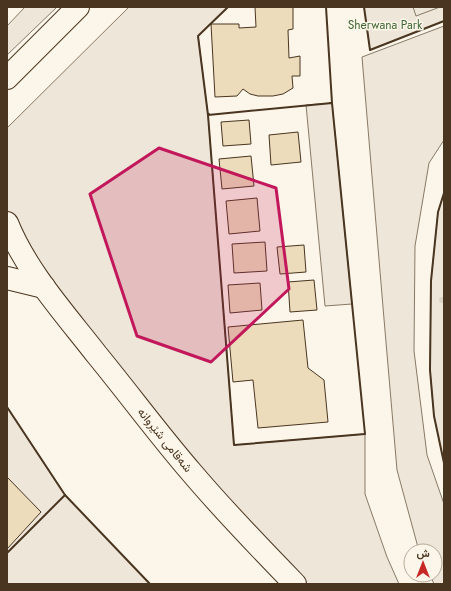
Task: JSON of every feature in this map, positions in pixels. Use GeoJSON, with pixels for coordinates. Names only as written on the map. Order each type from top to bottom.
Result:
{"type":"FeatureCollection","features":[{"type":"Feature","properties":{"kind":"main road"},"geometry":{"type":"LineString","coordinates":[[8,78],[78,7]]}},
{"type":"Feature","properties":{"kind":"main road","name":"شەقامی شێروانە"},"geometry":{"type":"LineString","coordinates":[[7,223],[13,238],[44,287],[191,473],[295,584]]}},
{"type":"Feature","properties":{"kind":"main road"},"geometry":{"type":"LineString","coordinates":[[7,278],[44,287]]}},
{"type":"Feature","properties":{"kind":"highlighted area"},"geometry":{"type":"Polygon","coordinates":[[[159,148],[276,188],[289,289],[211,362],[137,336],[90,194],[159,148]]]}},
{"type":"Feature","properties":{"kind":"green space"},"geometry":{"type":"Polygon","coordinates":[[[25,7],[57,7],[7,55],[7,26],[25,7]]]}},
{"type":"Feature","properties":{"kind":"green space"},"geometry":{"type":"Polygon","coordinates":[[[129,7],[228,7],[198,36],[208,115],[234,445],[365,434],[365,494],[387,557],[399,584],[297,584],[7,247],[7,128],[129,7]]]}},
{"type":"Feature","properties":{"kind":"green space","name":"Sherwana Park"},"geometry":{"type":"Polygon","coordinates":[[[364,7],[444,7],[444,21],[370,50],[364,7]]]}},
{"type":"Feature","properties":{"kind":"green space"},"geometry":{"type":"Polygon","coordinates":[[[444,26],[444,140],[429,163],[415,246],[414,351],[427,455],[444,504],[444,584],[434,583],[443,583],[443,543],[417,543],[397,470],[362,57],[444,26]]]}},
{"type":"Feature","properties":{"kind":"green space"},"geometry":{"type":"Polygon","coordinates":[[[332,103],[352,304],[325,306],[306,105],[332,103]]]}},
{"type":"Feature","properties":{"kind":"green space"},"geometry":{"type":"Polygon","coordinates":[[[444,193],[444,463],[434,416],[430,370],[431,281],[438,212],[444,193]]]}},
{"type":"Feature","properties":{"kind":"green space"},"geometry":{"type":"Polygon","coordinates":[[[7,407],[65,495],[150,584],[7,584],[7,407]]]}},
{"type":"Feature","properties":{"kind":"shaded area"},"geometry":{"type":"Polygon","coordinates":[[[413,7],[440,7],[416,16],[413,7]]]}},
{"type":"Feature","properties":{"kind":"building"},"geometry":{"type":"Polygon","coordinates":[[[255,7],[293,7],[293,29],[288,30],[289,58],[300,56],[300,76],[292,76],[293,88],[283,94],[258,96],[250,94],[243,89],[237,96],[215,97],[211,24],[239,24],[239,28],[256,27],[255,7]]]}},
{"type":"Feature","properties":{"kind":"building"},"geometry":{"type":"Polygon","coordinates":[[[249,120],[251,144],[223,146],[221,122],[249,120]]]}},
{"type":"Feature","properties":{"kind":"building"},"geometry":{"type":"Polygon","coordinates":[[[298,132],[301,162],[271,165],[269,135],[298,132]]]}},
{"type":"Feature","properties":{"kind":"building"},"geometry":{"type":"Polygon","coordinates":[[[251,156],[254,186],[222,189],[219,159],[251,156]]]}},
{"type":"Feature","properties":{"kind":"building"},"geometry":{"type":"Polygon","coordinates":[[[257,198],[260,231],[229,234],[226,201],[257,198]]]}},
{"type":"Feature","properties":{"kind":"building"},"geometry":{"type":"Polygon","coordinates":[[[265,242],[267,271],[234,273],[232,244],[265,242]]]}},
{"type":"Feature","properties":{"kind":"building"},"geometry":{"type":"Polygon","coordinates":[[[304,245],[306,272],[280,274],[277,247],[304,245]]]}},
{"type":"Feature","properties":{"kind":"building"},"geometry":{"type":"Polygon","coordinates":[[[314,280],[317,310],[290,312],[288,282],[314,280]]]}},
{"type":"Feature","properties":{"kind":"building"},"geometry":{"type":"Polygon","coordinates":[[[260,283],[262,310],[230,313],[228,285],[260,283]]]}},
{"type":"Feature","properties":{"kind":"building"},"geometry":{"type":"Polygon","coordinates":[[[303,320],[308,368],[324,380],[328,422],[258,428],[253,380],[233,382],[228,327],[303,320]]]}},
{"type":"Feature","properties":{"kind":"building"},"geometry":{"type":"Polygon","coordinates":[[[7,477],[41,512],[7,549],[7,477]]]}},
{"type":"Feature","properties":{"kind":"wall"},"geometry":{"type":"LineString","coordinates":[[209,114],[208,115],[198,36],[228,7]]}},
{"type":"Feature","properties":{"kind":"wall"},"geometry":{"type":"LineString","coordinates":[[326,7],[332,103],[330,103]]}},
{"type":"Feature","properties":{"kind":"wall"},"geometry":{"type":"LineString","coordinates":[[364,7],[370,50],[444,21]]}},
{"type":"Feature","properties":{"kind":"wall"},"geometry":{"type":"LineString","coordinates":[[332,103],[365,434],[234,445],[208,115],[332,103]]}},
{"type":"Feature","properties":{"kind":"wall"},"geometry":{"type":"LineString","coordinates":[[444,193],[438,212],[431,281],[430,370],[434,416],[444,463]]}},
{"type":"Feature","properties":{"kind":"wall"},"geometry":{"type":"LineString","coordinates":[[7,407],[65,495],[7,553]]}},
{"type":"Feature","properties":{"kind":"wall"},"geometry":{"type":"LineString","coordinates":[[65,495],[150,584]]}}]}
